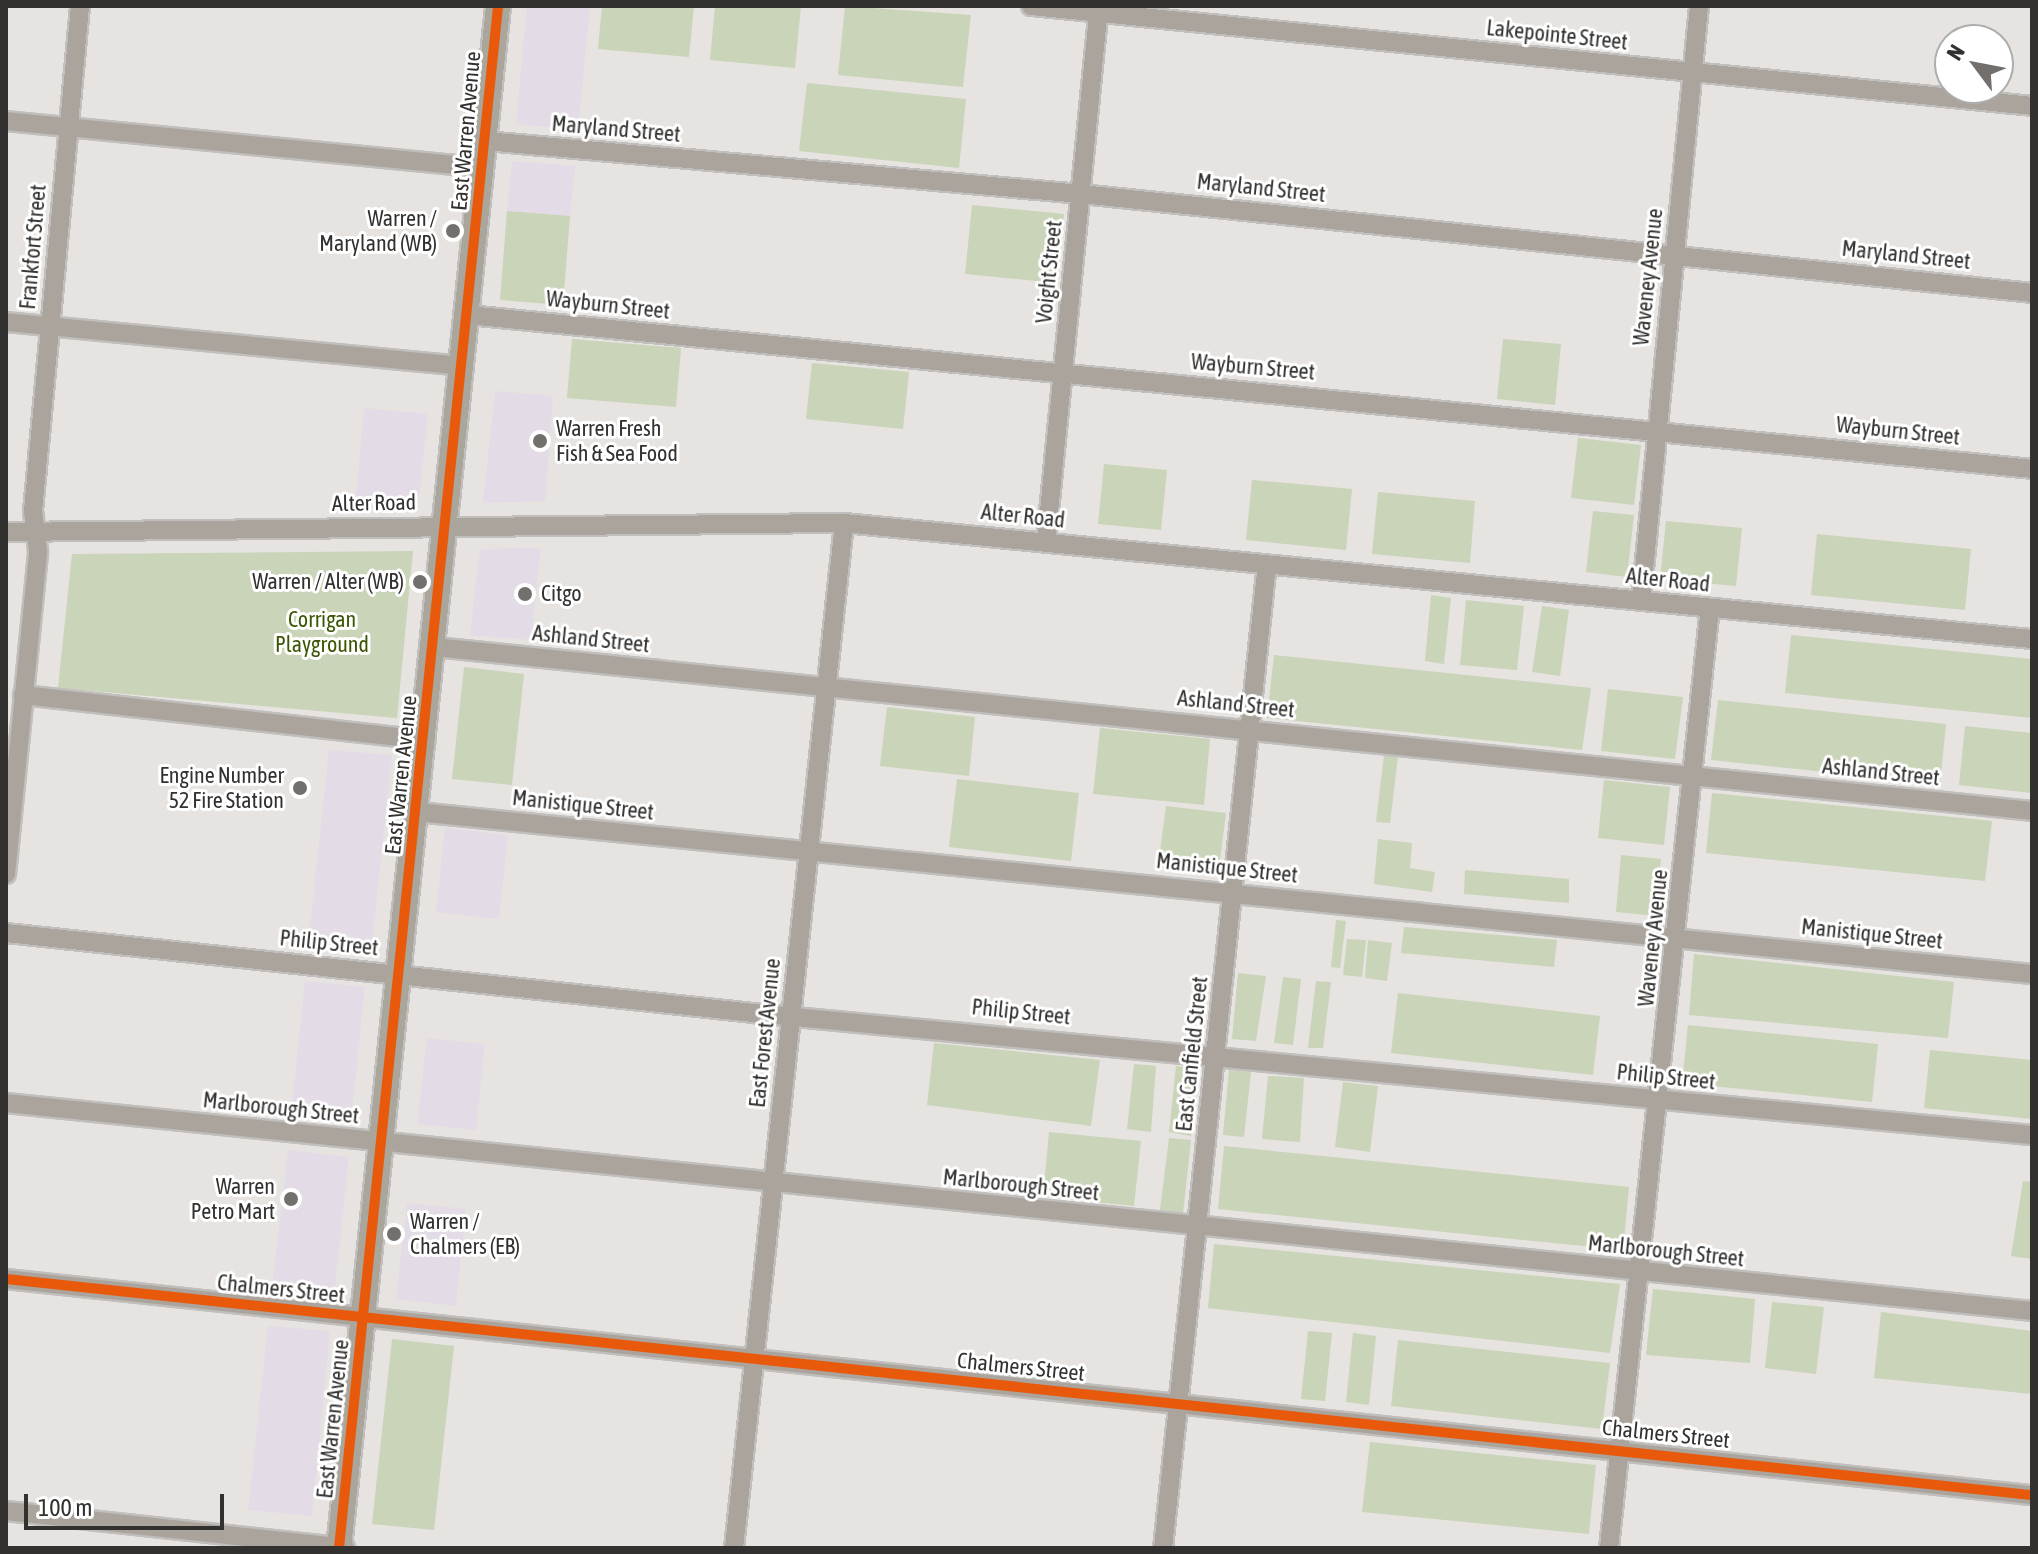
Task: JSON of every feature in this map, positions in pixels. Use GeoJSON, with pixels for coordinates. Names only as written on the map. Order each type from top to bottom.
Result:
{"type":"FeatureCollection","features":[{"type":"Feature","properties":{"kind":"main road","name":"East Warren Avenue"},"geometry":{"type":"LineString","coordinates":[[341,1548],[498,6]]}},
{"type":"Feature","properties":{"kind":"street","name":"Frankfort Street"},"geometry":{"type":"LineString","coordinates":[[6,874],[14,715],[23,695],[37,532],[33,511],[80,6]]}},
{"type":"Feature","properties":{"kind":"street","name":"Lakepointe Street"},"geometry":{"type":"LineString","coordinates":[[1031,6],[1099,9],[2032,106]]}},
{"type":"Feature","properties":{"kind":"street","name":"Waveney Avenue"},"geometry":{"type":"LineString","coordinates":[[1641,601],[1699,6]]}},
{"type":"Feature","properties":{"kind":"street","name":"Voight Street"},"geometry":{"type":"LineString","coordinates":[[1046,542],[1099,9]]}},
{"type":"Feature","properties":{"kind":"street"},"geometry":{"type":"LineString","coordinates":[[6,121],[482,168]]}},
{"type":"Feature","properties":{"kind":"street","name":"Maryland Street"},"geometry":{"type":"LineString","coordinates":[[485,141],[1081,194],[2032,293]]}},
{"type":"Feature","properties":{"kind":"street","name":"Wayburn Street"},"geometry":{"type":"LineString","coordinates":[[468,315],[2032,469]]}},
{"type":"Feature","properties":{"kind":"street"},"geometry":{"type":"LineString","coordinates":[[6,322],[463,366]]}},
{"type":"Feature","properties":{"kind":"street","name":"Alter Road"},"geometry":{"type":"LineString","coordinates":[[6,532],[844,523],[2032,639]]}},
{"type":"Feature","properties":{"kind":"street","name":"East Forest Avenue"},"geometry":{"type":"LineString","coordinates":[[734,1548],[844,523]]}},
{"type":"Feature","properties":{"kind":"street","name":"East Canfield Street"},"geometry":{"type":"LineString","coordinates":[[1163,1548],[1267,564]]}},
{"type":"Feature","properties":{"kind":"street","name":"Waveney Avenue"},"geometry":{"type":"LineString","coordinates":[[1620,1449],[1710,608]]}},
{"type":"Feature","properties":{"kind":"street","name":"Ashland Street"},"geometry":{"type":"LineString","coordinates":[[435,647],[2032,811]]}},
{"type":"Feature","properties":{"kind":"street"},"geometry":{"type":"LineString","coordinates":[[23,695],[425,740]]}},
{"type":"Feature","properties":{"kind":"street","name":"Manistique Street"},"geometry":{"type":"LineString","coordinates":[[417,812],[2032,974]]}},
{"type":"Feature","properties":{"kind":"street","name":"Philip Street"},"geometry":{"type":"LineString","coordinates":[[6,933],[791,1015],[2032,1135]]}},
{"type":"Feature","properties":{"kind":"street","name":"Marlborough Street"},"geometry":{"type":"LineString","coordinates":[[6,1103],[773,1185],[2032,1311]]}},
{"type":"Feature","properties":{"kind":"street","name":"Chalmers Street"},"geometry":{"type":"LineString","coordinates":[[6,1279],[2032,1495]]}},
{"type":"Feature","properties":{"kind":"street"},"geometry":{"type":"LineString","coordinates":[[1609,1548],[1620,1449]]}},
{"type":"Feature","properties":{"kind":"street"},"geometry":{"type":"LineString","coordinates":[[6,1511],[341,1548]]}},
{"type":"Feature","properties":{"kind":"shaded area"},"geometry":{"type":"Polygon","coordinates":[[[527,6],[590,6],[578,130],[516,124],[527,6]]]}},
{"type":"Feature","properties":{"kind":"shaded area"},"geometry":{"type":"Polygon","coordinates":[[[512,161],[575,166],[570,216],[507,211],[512,161]]]}},
{"type":"Feature","properties":{"kind":"shaded area"},"geometry":{"type":"Polygon","coordinates":[[[495,391],[553,396],[545,501],[483,503],[495,391]]]}},
{"type":"Feature","properties":{"kind":"shaded area"},"geometry":{"type":"Polygon","coordinates":[[[364,408],[428,414],[419,497],[356,498],[364,408]]]}},
{"type":"Feature","properties":{"kind":"shaded area"},"geometry":{"type":"Polygon","coordinates":[[[541,548],[531,640],[470,635],[480,549],[541,548]]]}},
{"type":"Feature","properties":{"kind":"shaded area"},"geometry":{"type":"Polygon","coordinates":[[[329,750],[392,755],[371,954],[308,946],[329,750]]]}},
{"type":"Feature","properties":{"kind":"shaded area"},"geometry":{"type":"Polygon","coordinates":[[[445,828],[508,835],[499,919],[436,912],[445,828]]]}},
{"type":"Feature","properties":{"kind":"shaded area"},"geometry":{"type":"Polygon","coordinates":[[[305,981],[365,987],[351,1120],[291,1114],[305,981]]]}},
{"type":"Feature","properties":{"kind":"shaded area"},"geometry":{"type":"Polygon","coordinates":[[[427,1038],[485,1044],[476,1130],[417,1124],[427,1038]]]}},
{"type":"Feature","properties":{"kind":"shaded area"},"geometry":{"type":"Polygon","coordinates":[[[288,1150],[349,1157],[334,1295],[272,1288],[288,1150]]]}},
{"type":"Feature","properties":{"kind":"shaded area"},"geometry":{"type":"Polygon","coordinates":[[[407,1203],[466,1209],[456,1306],[396,1299],[407,1203]]]}},
{"type":"Feature","properties":{"kind":"shaded area"},"geometry":{"type":"Polygon","coordinates":[[[268,1326],[330,1331],[312,1516],[248,1510],[268,1326]]]}},
{"type":"Feature","properties":{"kind":"green space"},"geometry":{"type":"Polygon","coordinates":[[[602,6],[694,6],[689,57],[598,49],[602,6]]]}},
{"type":"Feature","properties":{"kind":"green space"},"geometry":{"type":"Polygon","coordinates":[[[715,6],[801,6],[795,68],[710,60],[715,6]]]}},
{"type":"Feature","properties":{"kind":"green space"},"geometry":{"type":"Polygon","coordinates":[[[845,6],[971,15],[963,87],[838,75],[845,6]]]}},
{"type":"Feature","properties":{"kind":"green space"},"geometry":{"type":"Polygon","coordinates":[[[807,83],[966,99],[959,168],[799,151],[807,83]]]}},
{"type":"Feature","properties":{"kind":"green space"},"geometry":{"type":"Polygon","coordinates":[[[972,205],[1064,214],[1057,283],[965,274],[972,205]]]}},
{"type":"Feature","properties":{"kind":"green space"},"geometry":{"type":"Polygon","coordinates":[[[507,211],[570,216],[563,305],[500,300],[507,211]]]}},
{"type":"Feature","properties":{"kind":"green space"},"geometry":{"type":"Polygon","coordinates":[[[572,339],[681,348],[676,407],[567,398],[572,339]]]}},
{"type":"Feature","properties":{"kind":"green space"},"geometry":{"type":"Polygon","coordinates":[[[1503,339],[1561,344],[1555,405],[1497,399],[1503,339]]]}},
{"type":"Feature","properties":{"kind":"green space"},"geometry":{"type":"Polygon","coordinates":[[[812,363],[909,372],[903,429],[806,419],[812,363]]]}},
{"type":"Feature","properties":{"kind":"green space"},"geometry":{"type":"Polygon","coordinates":[[[1578,438],[1641,445],[1634,505],[1571,498],[1578,438]]]}},
{"type":"Feature","properties":{"kind":"green space"},"geometry":{"type":"Polygon","coordinates":[[[1104,464],[1167,470],[1161,530],[1098,524],[1104,464]]]}},
{"type":"Feature","properties":{"kind":"green space"},"geometry":{"type":"Polygon","coordinates":[[[1252,480],[1352,489],[1346,550],[1246,540],[1252,480]]]}},
{"type":"Feature","properties":{"kind":"green space"},"geometry":{"type":"Polygon","coordinates":[[[1378,492],[1475,501],[1470,563],[1372,554],[1378,492]]]}},
{"type":"Feature","properties":{"kind":"green space"},"geometry":{"type":"Polygon","coordinates":[[[1593,511],[1634,515],[1627,577],[1586,572],[1593,511]]]}},
{"type":"Feature","properties":{"kind":"green space"},"geometry":{"type":"Polygon","coordinates":[[[1666,521],[1742,528],[1736,586],[1660,579],[1666,521]]]}},
{"type":"Feature","properties":{"kind":"green space"},"geometry":{"type":"Polygon","coordinates":[[[1817,534],[1971,549],[1965,610],[1811,595],[1817,534]]]}},
{"type":"Feature","properties":{"kind":"green space","name":"Corrigan Playground"},"geometry":{"type":"Polygon","coordinates":[[[413,551],[397,718],[58,688],[72,554],[413,551]]]}},
{"type":"Feature","properties":{"kind":"green space"},"geometry":{"type":"Polygon","coordinates":[[[1431,595],[1451,598],[1444,664],[1425,661],[1431,595]]]}},
{"type":"Feature","properties":{"kind":"green space"},"geometry":{"type":"Polygon","coordinates":[[[1466,600],[1524,606],[1517,670],[1460,665],[1466,600]]]}},
{"type":"Feature","properties":{"kind":"green space"},"geometry":{"type":"Polygon","coordinates":[[[1542,606],[1569,610],[1560,676],[1532,672],[1542,606]]]}},
{"type":"Feature","properties":{"kind":"green space"},"geometry":{"type":"Polygon","coordinates":[[[1791,635],[2032,659],[2032,718],[1785,693],[1791,635]]]}},
{"type":"Feature","properties":{"kind":"green space"},"geometry":{"type":"Polygon","coordinates":[[[1274,655],[1591,688],[1582,750],[1267,718],[1274,655]]]}},
{"type":"Feature","properties":{"kind":"green space"},"geometry":{"type":"Polygon","coordinates":[[[464,667],[524,674],[512,785],[452,779],[464,667]]]}},
{"type":"Feature","properties":{"kind":"green space"},"geometry":{"type":"Polygon","coordinates":[[[1608,689],[1683,697],[1675,759],[1601,751],[1608,689]]]}},
{"type":"Feature","properties":{"kind":"green space"},"geometry":{"type":"Polygon","coordinates":[[[1718,700],[1946,724],[1940,784],[1711,760],[1718,700]]]}},
{"type":"Feature","properties":{"kind":"green space"},"geometry":{"type":"Polygon","coordinates":[[[887,707],[975,717],[969,776],[880,766],[887,707]]]}},
{"type":"Feature","properties":{"kind":"green space"},"geometry":{"type":"Polygon","coordinates":[[[1965,726],[2032,733],[2032,793],[1959,785],[1965,726]]]}},
{"type":"Feature","properties":{"kind":"green space"},"geometry":{"type":"Polygon","coordinates":[[[1100,728],[1210,739],[1204,805],[1093,794],[1100,728]]]}},
{"type":"Feature","properties":{"kind":"green space"},"geometry":{"type":"Polygon","coordinates":[[[1384,755],[1398,757],[1390,823],[1376,822],[1384,755]]]}},
{"type":"Feature","properties":{"kind":"green space"},"geometry":{"type":"Polygon","coordinates":[[[957,779],[1079,793],[1071,861],[949,847],[957,779]]]}},
{"type":"Feature","properties":{"kind":"green space"},"geometry":{"type":"Polygon","coordinates":[[[1604,780],[1670,787],[1664,845],[1598,838],[1604,780]]]}},
{"type":"Feature","properties":{"kind":"green space"},"geometry":{"type":"Polygon","coordinates":[[[1712,793],[1992,821],[1985,881],[1706,853],[1712,793]]]}},
{"type":"Feature","properties":{"kind":"green space"},"geometry":{"type":"Polygon","coordinates":[[[1166,806],[1226,813],[1218,875],[1158,867],[1166,806]]]}},
{"type":"Feature","properties":{"kind":"green space"},"geometry":{"type":"Polygon","coordinates":[[[1378,839],[1412,843],[1410,868],[1435,872],[1432,892],[1374,884],[1378,839]]]}},
{"type":"Feature","properties":{"kind":"green space"},"geometry":{"type":"Polygon","coordinates":[[[1621,855],[1661,859],[1656,916],[1616,912],[1621,855]]]}},
{"type":"Feature","properties":{"kind":"green space"},"geometry":{"type":"Polygon","coordinates":[[[1465,870],[1569,879],[1569,903],[1464,894],[1465,870]]]}},
{"type":"Feature","properties":{"kind":"green space"},"geometry":{"type":"Polygon","coordinates":[[[1336,920],[1346,921],[1340,968],[1331,967],[1336,920]]]}},
{"type":"Feature","properties":{"kind":"green space"},"geometry":{"type":"Polygon","coordinates":[[[1404,927],[1557,940],[1554,967],[1401,953],[1404,927]]]}},
{"type":"Feature","properties":{"kind":"green space"},"geometry":{"type":"Polygon","coordinates":[[[1347,939],[1366,940],[1362,977],[1343,975],[1347,939]]]}},
{"type":"Feature","properties":{"kind":"green space"},"geometry":{"type":"Polygon","coordinates":[[[1368,940],[1392,943],[1387,981],[1365,978],[1368,940]]]}},
{"type":"Feature","properties":{"kind":"green space"},"geometry":{"type":"Polygon","coordinates":[[[1694,954],[1954,982],[1948,1038],[1689,1015],[1694,954]]]}},
{"type":"Feature","properties":{"kind":"green space"},"geometry":{"type":"Polygon","coordinates":[[[1238,973],[1266,976],[1256,1041],[1232,1039],[1238,973]]]}},
{"type":"Feature","properties":{"kind":"green space"},"geometry":{"type":"Polygon","coordinates":[[[1283,977],[1301,979],[1293,1045],[1274,1043],[1283,977]]]}},
{"type":"Feature","properties":{"kind":"green space"},"geometry":{"type":"Polygon","coordinates":[[[1316,981],[1331,982],[1323,1048],[1308,1048],[1316,981]]]}},
{"type":"Feature","properties":{"kind":"green space"},"geometry":{"type":"Polygon","coordinates":[[[1398,993],[1600,1016],[1593,1075],[1391,1053],[1398,993]]]}},
{"type":"Feature","properties":{"kind":"green space"},"geometry":{"type":"Polygon","coordinates":[[[1688,1025],[1878,1044],[1872,1102],[1682,1083],[1688,1025]]]}},
{"type":"Feature","properties":{"kind":"green space"},"geometry":{"type":"Polygon","coordinates":[[[934,1043],[1100,1060],[1091,1126],[927,1105],[934,1043]]]}},
{"type":"Feature","properties":{"kind":"green space"},"geometry":{"type":"Polygon","coordinates":[[[1930,1050],[2032,1060],[2032,1119],[1924,1108],[1930,1050]]]}},
{"type":"Feature","properties":{"kind":"green space"},"geometry":{"type":"Polygon","coordinates":[[[1134,1064],[1156,1066],[1151,1132],[1127,1129],[1134,1064]]]}},
{"type":"Feature","properties":{"kind":"green space"},"geometry":{"type":"Polygon","coordinates":[[[1176,1066],[1198,1069],[1191,1136],[1169,1132],[1176,1066]]]}},
{"type":"Feature","properties":{"kind":"green space"},"geometry":{"type":"Polygon","coordinates":[[[1229,1070],[1251,1072],[1244,1137],[1223,1135],[1229,1070]]]}},
{"type":"Feature","properties":{"kind":"green space"},"geometry":{"type":"Polygon","coordinates":[[[1268,1076],[1304,1078],[1300,1142],[1262,1139],[1268,1076]]]}},
{"type":"Feature","properties":{"kind":"green space"},"geometry":{"type":"Polygon","coordinates":[[[1343,1082],[1378,1086],[1370,1152],[1335,1147],[1343,1082]]]}},
{"type":"Feature","properties":{"kind":"green space"},"geometry":{"type":"Polygon","coordinates":[[[1049,1132],[1141,1141],[1134,1206],[1043,1197],[1049,1132]]]}},
{"type":"Feature","properties":{"kind":"green space"},"geometry":{"type":"Polygon","coordinates":[[[1169,1138],[1191,1140],[1183,1213],[1160,1210],[1169,1138]]]}},
{"type":"Feature","properties":{"kind":"green space"},"geometry":{"type":"Polygon","coordinates":[[[1224,1146],[1629,1187],[1623,1250],[1218,1209],[1224,1146]]]}},
{"type":"Feature","properties":{"kind":"green space"},"geometry":{"type":"Polygon","coordinates":[[[2023,1181],[2032,1182],[2032,1259],[2011,1256],[2023,1181]]]}},
{"type":"Feature","properties":{"kind":"green space"},"geometry":{"type":"Polygon","coordinates":[[[1214,1244],[1620,1284],[1610,1353],[1208,1308],[1214,1244]]]}},
{"type":"Feature","properties":{"kind":"green space"},"geometry":{"type":"Polygon","coordinates":[[[1653,1289],[1755,1299],[1750,1363],[1646,1355],[1653,1289]]]}},
{"type":"Feature","properties":{"kind":"green space"},"geometry":{"type":"Polygon","coordinates":[[[1772,1302],[1824,1307],[1816,1374],[1765,1368],[1772,1302]]]}},
{"type":"Feature","properties":{"kind":"green space"},"geometry":{"type":"Polygon","coordinates":[[[1881,1312],[2032,1331],[2032,1394],[1874,1378],[1881,1312]]]}},
{"type":"Feature","properties":{"kind":"green space"},"geometry":{"type":"Polygon","coordinates":[[[1308,1331],[1332,1333],[1325,1401],[1301,1399],[1308,1331]]]}},
{"type":"Feature","properties":{"kind":"green space"},"geometry":{"type":"Polygon","coordinates":[[[1353,1333],[1376,1336],[1369,1405],[1346,1402],[1353,1333]]]}},
{"type":"Feature","properties":{"kind":"green space"},"geometry":{"type":"Polygon","coordinates":[[[392,1339],[454,1346],[434,1530],[372,1524],[392,1339]]]}},
{"type":"Feature","properties":{"kind":"green space"},"geometry":{"type":"Polygon","coordinates":[[[1398,1340],[1610,1363],[1602,1429],[1391,1406],[1398,1340]]]}},
{"type":"Feature","properties":{"kind":"green space"},"geometry":{"type":"Polygon","coordinates":[[[1370,1442],[1596,1465],[1589,1534],[1362,1512],[1370,1442]]]}},
{"type":"Feature","properties":{"kind":"cycle path"},"geometry":{"type":"LineString","coordinates":[[339,1548],[498,6]]}},
{"type":"Feature","properties":{"kind":"cycle path"},"geometry":{"type":"LineString","coordinates":[[6,1279],[2032,1495]]}},
{"type":"Feature","properties":{"kind":"place","name":"Warren / Maryland (WB)"},"geometry":{"type":"Point","coordinates":[453,231]}},
{"type":"Feature","properties":{"kind":"place","name":"Warren Fresh Fish & Sea Food"},"geometry":{"type":"Point","coordinates":[540,441]}},
{"type":"Feature","properties":{"kind":"place","name":"Warren / Alter (WB)"},"geometry":{"type":"Point","coordinates":[420,582]}},
{"type":"Feature","properties":{"kind":"place","name":"Citgo"},"geometry":{"type":"Point","coordinates":[525,594]}},
{"type":"Feature","properties":{"kind":"place","name":"Engine Number 52 Fire Station"},"geometry":{"type":"Point","coordinates":[300,788]}},
{"type":"Feature","properties":{"kind":"place","name":"Warren Petro Mart"},"geometry":{"type":"Point","coordinates":[291,1199]}},
{"type":"Feature","properties":{"kind":"place","name":"Warren / Chalmers (EB)"},"geometry":{"type":"Point","coordinates":[394,1234]}}]}
